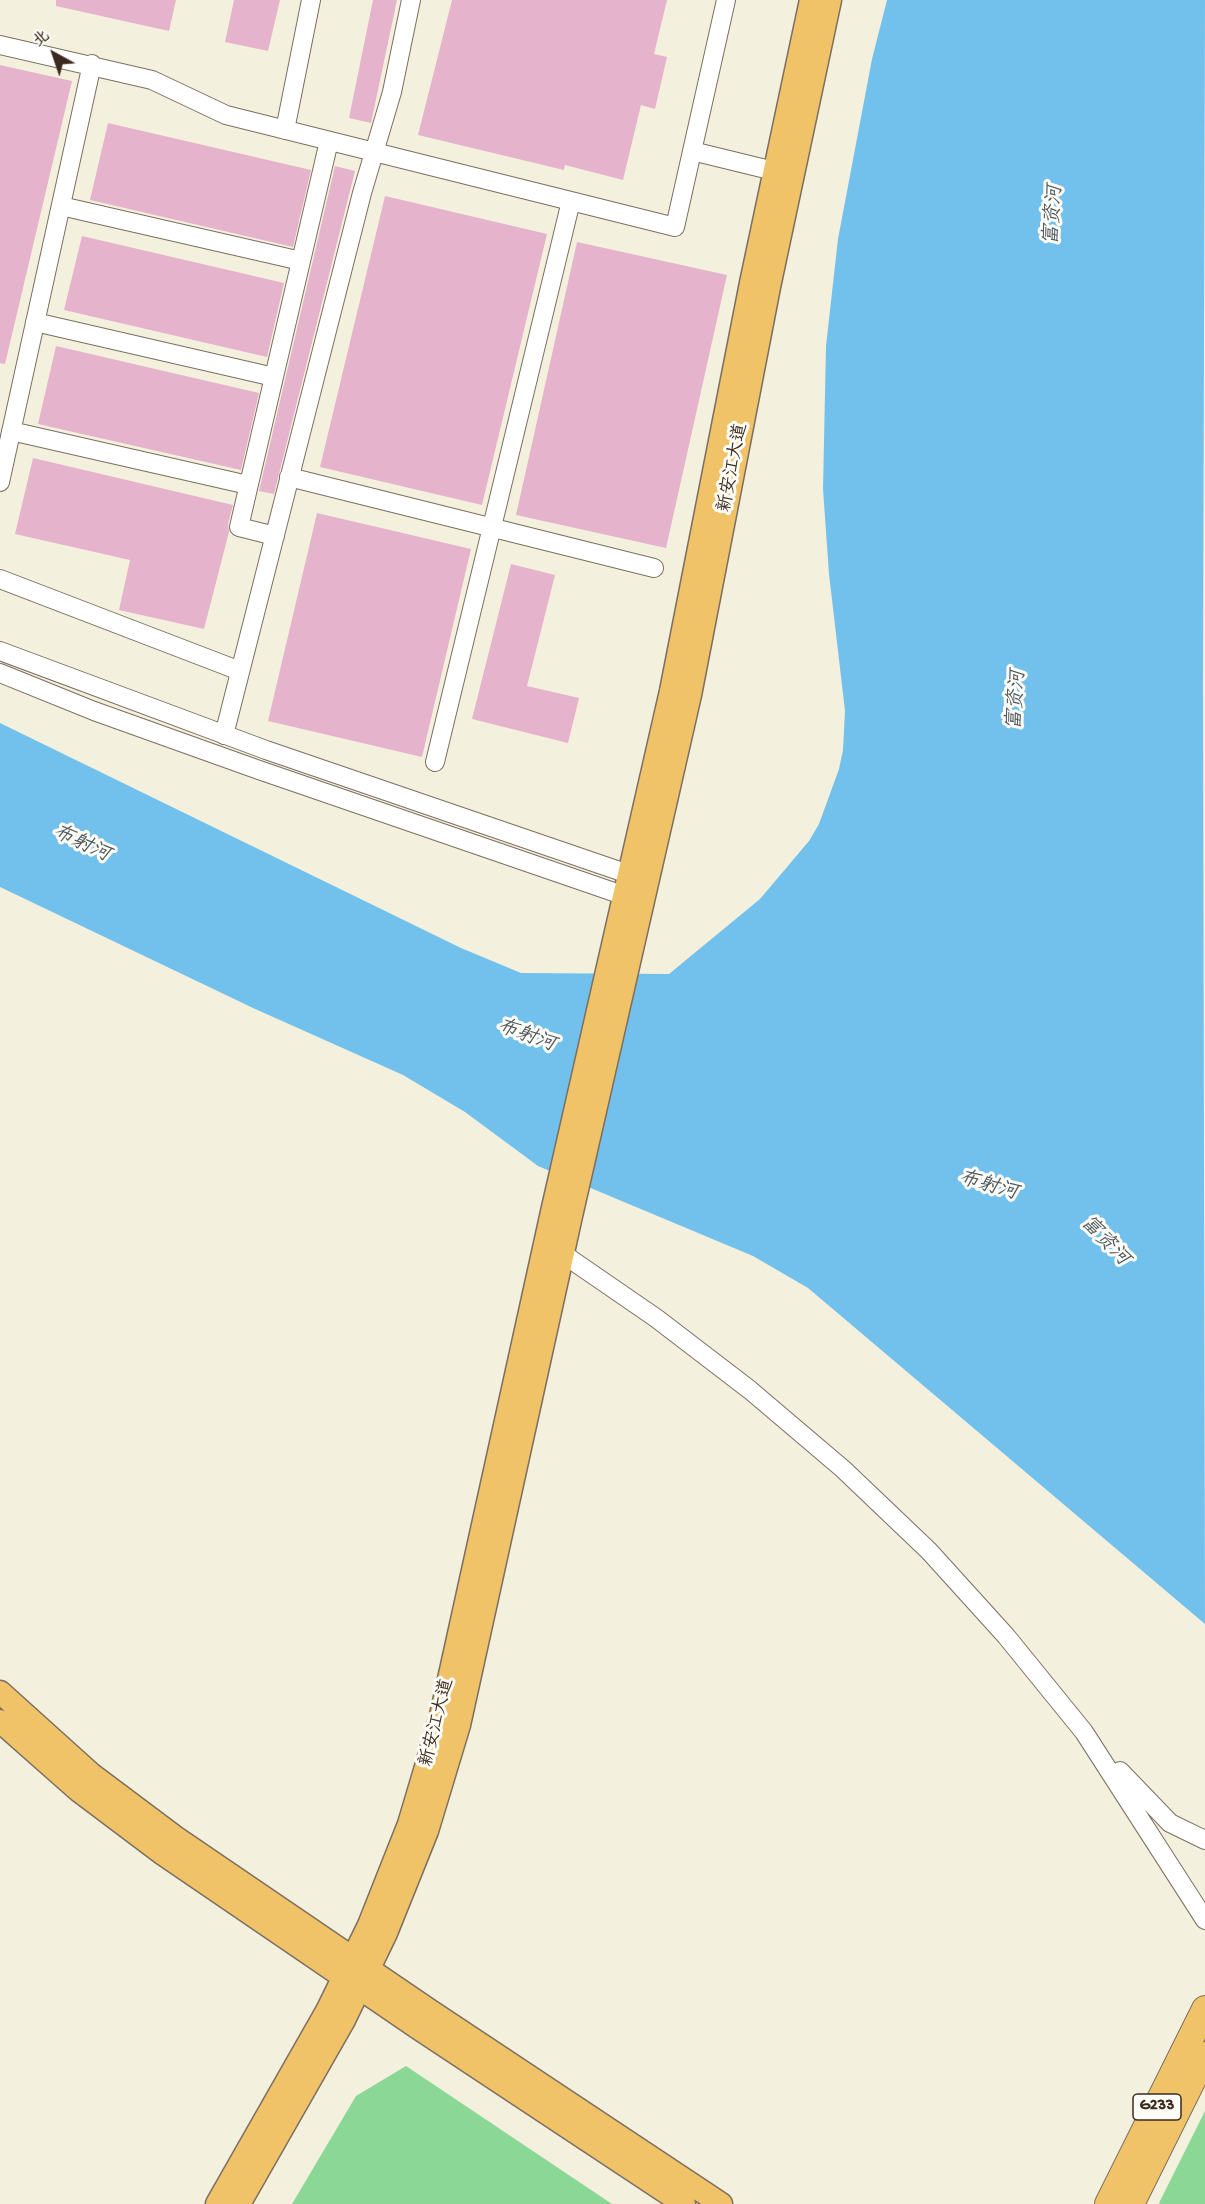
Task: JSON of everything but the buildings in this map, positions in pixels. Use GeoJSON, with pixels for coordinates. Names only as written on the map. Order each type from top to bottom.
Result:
{"type":"FeatureCollection","features":[{"type":"Feature","properties":{"kind":"highway","name":"G233"},"geometry":{"type":"LineString","coordinates":[[1108,2204],[1205,2009]]}},
{"type":"Feature","properties":{"kind":"highway","name":"G233"},"geometry":{"type":"LineString","coordinates":[[1131,2204],[1205,2055]]}},
{"type":"Feature","properties":{"kind":"main road","name":"新安江大道"},"geometry":{"type":"LineString","coordinates":[[636,888],[671,691],[810,0]]}},
{"type":"Feature","properties":{"kind":"main road","name":"新安江大道"},"geometry":{"type":"LineString","coordinates":[[217,2204],[356,1973],[409,1824],[440,1720],[563,1206],[636,888],[690,695],[769,287],[830,0]]}},
{"type":"Feature","properties":{"kind":"main road","name":"新安江大道"},"geometry":{"type":"LineString","coordinates":[[239,2204],[427,1831],[459,1725],[563,1254],[563,1206]]}},
{"type":"Feature","properties":{"kind":"main road"},"geometry":{"type":"LineString","coordinates":[[0,1692],[51,1740],[132,1806],[356,1973],[684,2204]]}},
{"type":"Feature","properties":{"kind":"main road"},"geometry":{"type":"LineString","coordinates":[[0,1721],[70,1783],[120,1823],[721,2204]]}},
{"type":"Feature","properties":{"kind":"street"},"geometry":{"type":"LineString","coordinates":[[285,130],[311,0]]}},
{"type":"Feature","properties":{"kind":"street"},"geometry":{"type":"LineString","coordinates":[[224,735],[289,477],[374,152],[392,92],[411,0]]}},
{"type":"Feature","properties":{"kind":"street"},"geometry":{"type":"LineString","coordinates":[[0,45],[92,64],[152,80],[226,115],[675,227],[726,0]]}},
{"type":"Feature","properties":{"kind":"street"},"geometry":{"type":"LineString","coordinates":[[0,482],[92,64]]}},
{"type":"Feature","properties":{"kind":"street"},"geometry":{"type":"LineString","coordinates":[[275,536],[239,526],[329,141]]}},
{"type":"Feature","properties":{"kind":"street"},"geometry":{"type":"LineString","coordinates":[[692,151],[774,171]]}},
{"type":"Feature","properties":{"kind":"street"},"geometry":{"type":"LineString","coordinates":[[435,762],[570,201]]}},
{"type":"Feature","properties":{"kind":"street"},"geometry":{"type":"LineString","coordinates":[[61,206],[301,261]]}},
{"type":"Feature","properties":{"kind":"street"},"geometry":{"type":"LineString","coordinates":[[35,322],[274,377]]}},
{"type":"Feature","properties":{"kind":"street"},"geometry":{"type":"LineString","coordinates":[[11,431],[248,485]]}},
{"type":"Feature","properties":{"kind":"street"},"geometry":{"type":"LineString","coordinates":[[289,477],[654,568]]}},
{"type":"Feature","properties":{"kind":"street"},"geometry":{"type":"LineString","coordinates":[[0,579],[240,672]]}},
{"type":"Feature","properties":{"kind":"street"},"geometry":{"type":"LineString","coordinates":[[0,651],[636,888]]}},
{"type":"Feature","properties":{"kind":"street"},"geometry":{"type":"LineString","coordinates":[[0,672],[94,711],[259,770],[636,888]]}},
{"type":"Feature","properties":{"kind":"street"},"geometry":{"type":"LineString","coordinates":[[563,1254],[702,1352],[843,1469],[968,1593],[1084,1732],[1159,1814],[1181,1831],[1205,1840]]}},
{"type":"Feature","properties":{"kind":"street"},"geometry":{"type":"LineString","coordinates":[[1084,1732],[1205,1920]]}},
{"type":"Feature","properties":{"kind":"green space"},"geometry":{"type":"Polygon","coordinates":[[[406,2066],[612,2204],[292,2204],[356,2096],[406,2066]]]}},
{"type":"Feature","properties":{"kind":"green space"},"geometry":{"type":"Polygon","coordinates":[[[1205,2111],[1205,2204],[1159,2204],[1160,2201],[1205,2111]]]}},
{"type":"Feature","properties":{"kind":"water"},"geometry":{"type":"Polygon","coordinates":[[[887,0],[1205,0],[1203,683],[1205,1624],[808,1288],[753,1256],[538,1166],[465,1112],[403,1075],[253,1008],[0,887],[0,723],[461,948],[521,973],[669,974],[760,899],[809,841],[819,824],[839,769],[843,750],[845,711],[829,574],[823,489],[826,346],[838,239],[872,59],[887,0]]]}},
{"type":"Feature","properties":{"kind":"water label","name":"富资河"},"geometry":{"type":"Point","coordinates":[1055,215]}},
{"type":"Feature","properties":{"kind":"water label","name":"富资河"},"geometry":{"type":"Point","coordinates":[1018,700]}},
{"type":"Feature","properties":{"kind":"water label","name":"布射河"},"geometry":{"type":"Point","coordinates":[81,845]}},
{"type":"Feature","properties":{"kind":"water label","name":"布射河"},"geometry":{"type":"Point","coordinates":[526,1037]}},
{"type":"Feature","properties":{"kind":"water label","name":"布射河"},"geometry":{"type":"Point","coordinates":[988,1187]}},
{"type":"Feature","properties":{"kind":"water label","name":"富资河"},"geometry":{"type":"Point","coordinates":[1104,1242]}}]}
